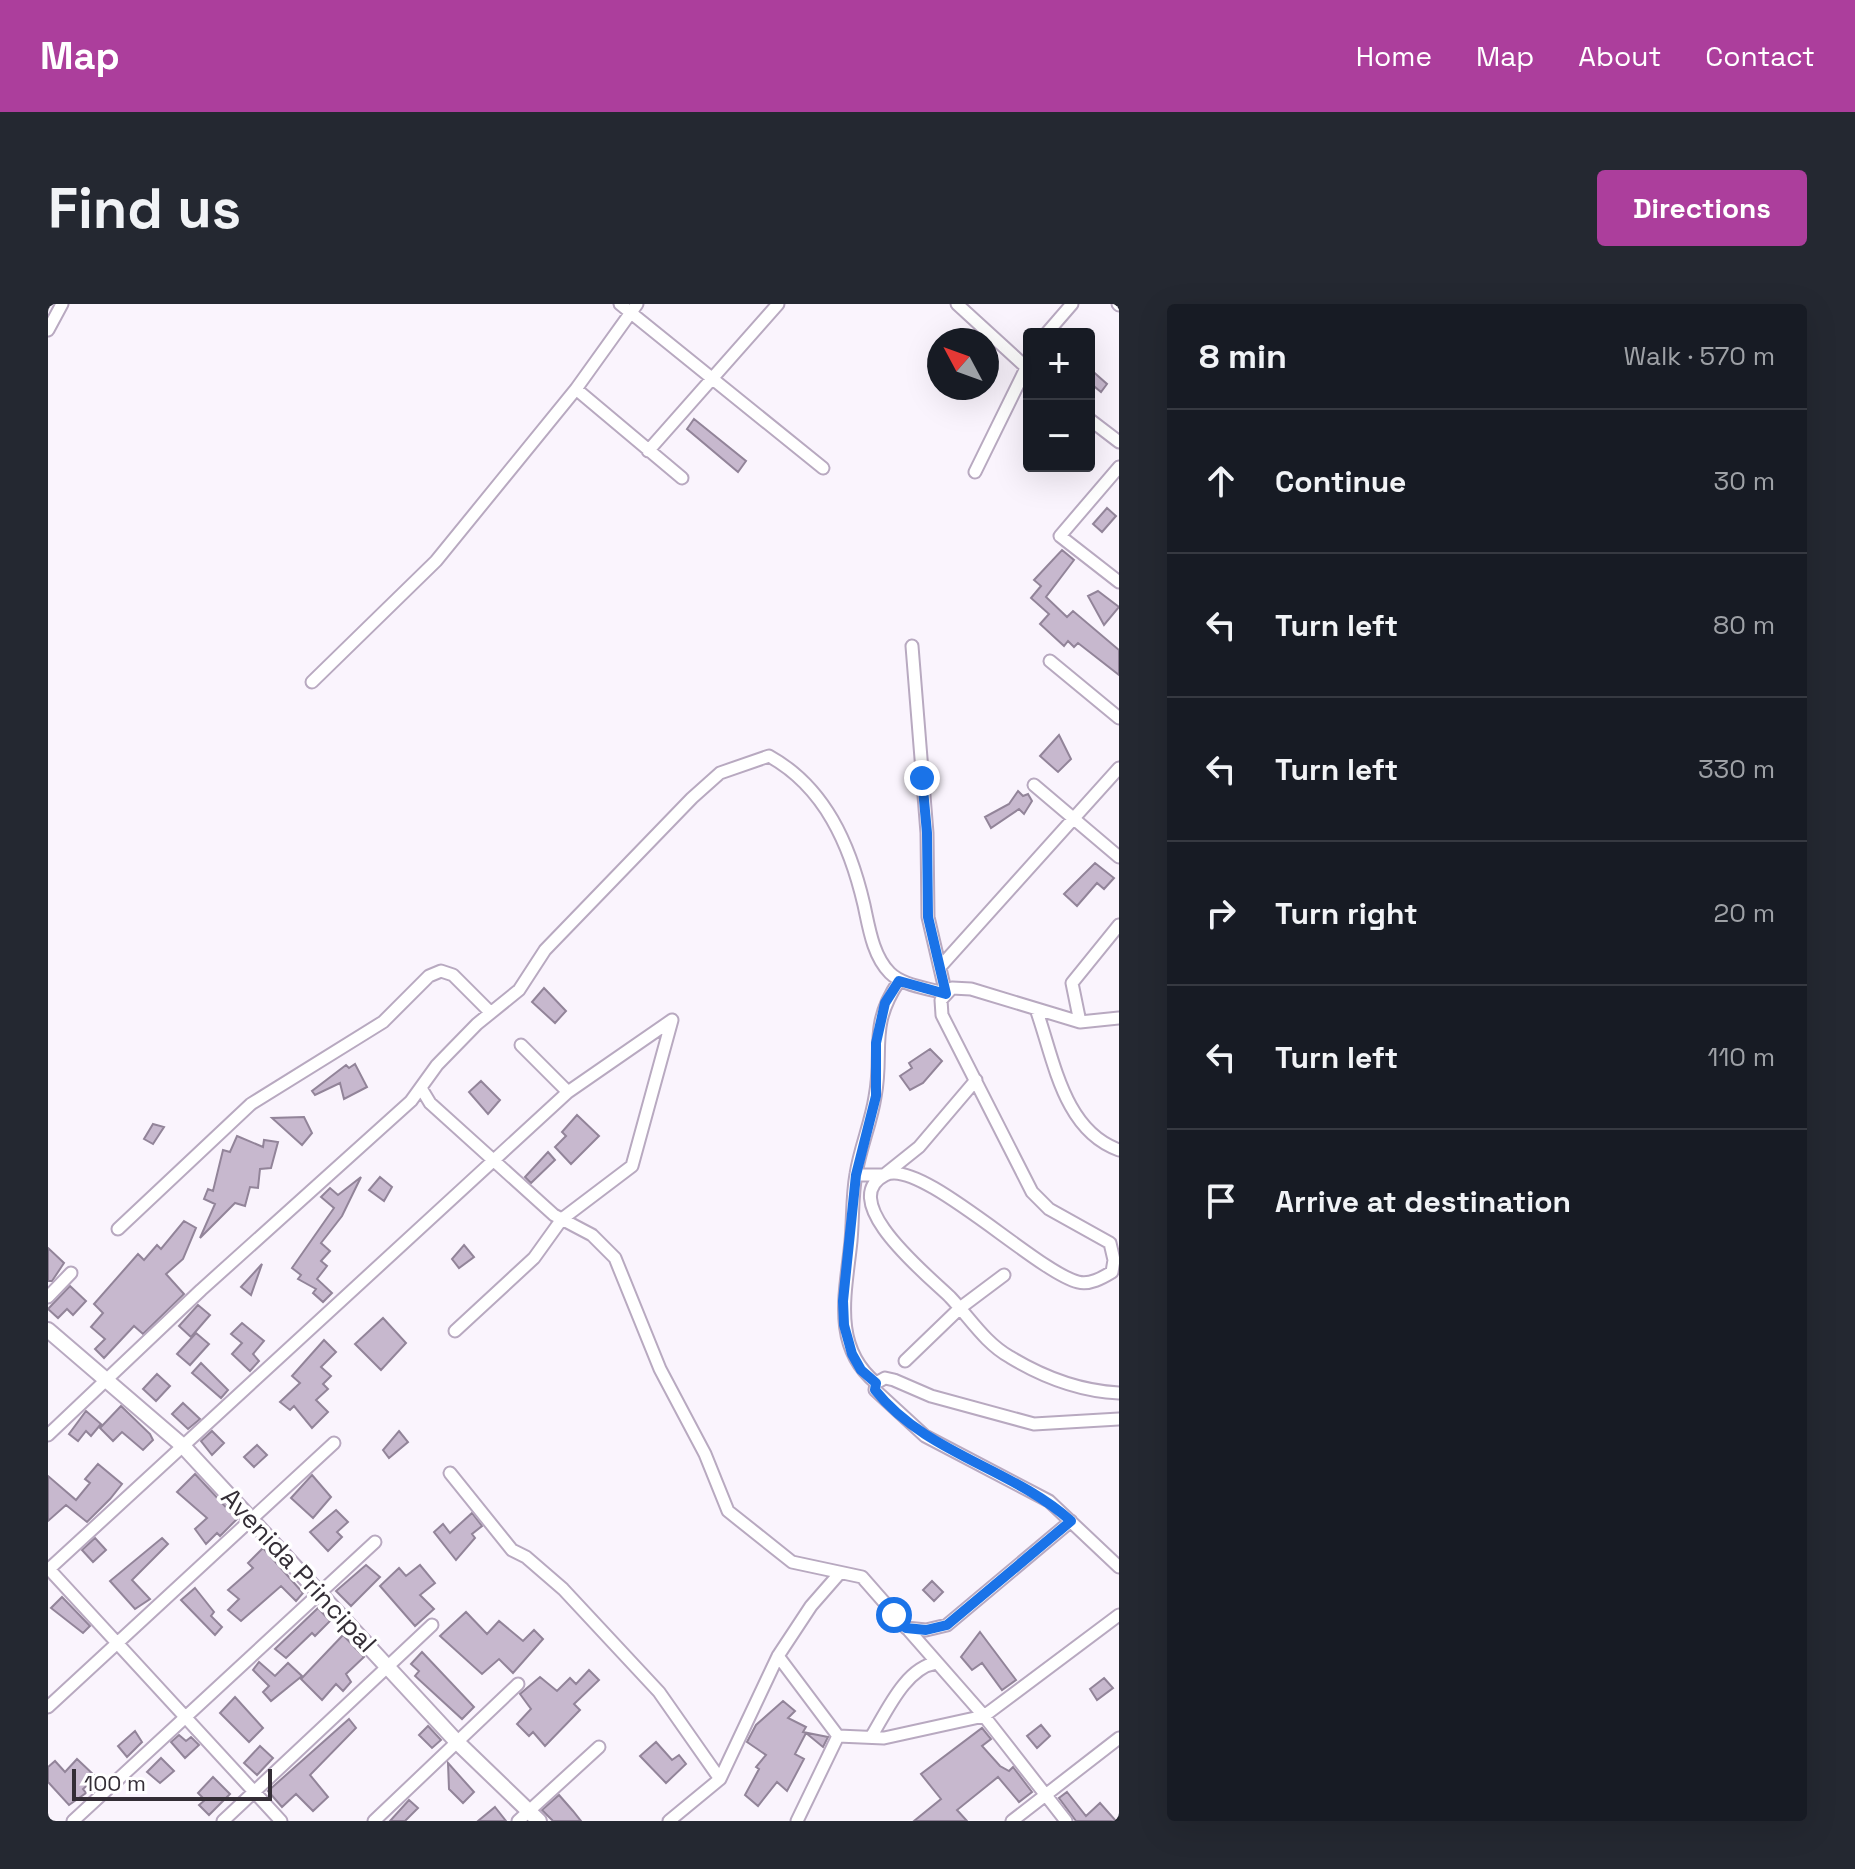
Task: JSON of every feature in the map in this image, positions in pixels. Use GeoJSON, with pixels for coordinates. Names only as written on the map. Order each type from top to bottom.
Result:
{"type":"FeatureCollection","features":[{"type":"Feature","properties":{"kind":"street"},"geometry":{"type":"LineString","coordinates":[[48,330],[62,304]]}},
{"type":"Feature","properties":{"kind":"street"},"geometry":{"type":"LineString","coordinates":[[648,451],[778,304]]}},
{"type":"Feature","properties":{"kind":"street"},"geometry":{"type":"LineString","coordinates":[[957,304],[1023,361]]}},
{"type":"Feature","properties":{"kind":"street"},"geometry":{"type":"LineString","coordinates":[[1051,328],[1072,304]]}},
{"type":"Feature","properties":{"kind":"street"},"geometry":{"type":"LineString","coordinates":[[312,682],[436,561],[576,389],[629,307],[711,380],[823,468]]}},
{"type":"Feature","properties":{"kind":"street"},"geometry":{"type":"LineString","coordinates":[[975,472],[1023,375]]}},
{"type":"Feature","properties":{"kind":"street"},"geometry":{"type":"LineString","coordinates":[[576,389],[682,478]]}},
{"type":"Feature","properties":{"kind":"street"},"geometry":{"type":"LineString","coordinates":[[1095,424],[1119,442]]}},
{"type":"Feature","properties":{"kind":"street"},"geometry":{"type":"LineString","coordinates":[[1119,467],[1060,536],[1119,582]]}},
{"type":"Feature","properties":{"kind":"street"},"geometry":{"type":"LineString","coordinates":[[912,646],[927,833],[928,917],[946,994]]}},
{"type":"Feature","properties":{"kind":"street"},"geometry":{"type":"LineString","coordinates":[[1050,661],[1119,718]]}},
{"type":"Feature","properties":{"kind":"street"},"geometry":{"type":"LineString","coordinates":[[48,1435],[201,1290],[411,1101],[437,1065],[490,1012],[519,990],[545,950],[720,773],[769,756],[793,769],[813,789],[836,825],[859,884],[876,953],[888,972],[899,981],[946,994]]}},
{"type":"Feature","properties":{"kind":"street"},"geometry":{"type":"LineString","coordinates":[[940,967],[1119,768]]}},
{"type":"Feature","properties":{"kind":"street"},"geometry":{"type":"LineString","coordinates":[[1034,785],[1119,857]]}},
{"type":"Feature","properties":{"kind":"street"},"geometry":{"type":"LineString","coordinates":[[1080,1022],[1072,983],[1119,925]]}},
{"type":"Feature","properties":{"kind":"street"},"geometry":{"type":"LineString","coordinates":[[118,1229],[251,1104],[383,1022],[429,976],[441,971],[453,975],[490,1012]]}},
{"type":"Feature","properties":{"kind":"street"},"geometry":{"type":"LineString","coordinates":[[876,1383],[861,1370],[844,1325],[843,1301],[856,1175],[876,1096],[876,1043],[885,1003],[899,981]]}},
{"type":"Feature","properties":{"kind":"street"},"geometry":{"type":"LineString","coordinates":[[856,1175],[904,1173],[985,1220],[1030,1256],[1076,1282],[1087,1283],[1112,1272],[1114,1260],[1110,1243],[1049,1209],[1032,1192],[942,1015],[941,1000],[952,988],[971,989],[1080,1022],[1119,1018]]}},
{"type":"Feature","properties":{"kind":"street"},"geometry":{"type":"LineString","coordinates":[[1036,1009],[1072,1111],[1091,1137],[1119,1150]]}},
{"type":"Feature","properties":{"kind":"street"},"geometry":{"type":"LineString","coordinates":[[281,1821],[253,1794],[119,1642],[48,1569],[568,1092],[672,1020],[632,1166],[562,1219],[534,1258],[455,1331]]}},
{"type":"Feature","properties":{"kind":"street"},"geometry":{"type":"LineString","coordinates":[[521,1045],[568,1092]]}},
{"type":"Feature","properties":{"kind":"street"},"geometry":{"type":"LineString","coordinates":[[976,1080],[919,1147],[874,1184],[871,1197],[874,1216],[917,1267],[960,1308],[990,1343],[1029,1368],[1086,1390],[1119,1393]]}},
{"type":"Feature","properties":{"kind":"street"},"geometry":{"type":"LineString","coordinates":[[421,1088],[430,1103],[562,1219],[592,1235],[615,1258],[660,1369],[705,1454],[728,1511],[792,1562],[862,1577],[984,1716],[1066,1821]]}},
{"type":"Feature","properties":{"kind":"street"},"geometry":{"type":"LineString","coordinates":[[48,1297],[71,1273]]}},
{"type":"Feature","properties":{"kind":"street"},"geometry":{"type":"LineString","coordinates":[[905,1361],[960,1308],[1004,1275]]}},
{"type":"Feature","properties":{"kind":"street","name":"Avenida Principal"},"geometry":{"type":"LineString","coordinates":[[48,1330],[183,1446],[528,1818]]}},
{"type":"Feature","properties":{"kind":"street"},"geometry":{"type":"LineString","coordinates":[[876,1383],[885,1378],[894,1380],[931,1396],[1034,1424],[1119,1419]]}},
{"type":"Feature","properties":{"kind":"street"},"geometry":{"type":"LineString","coordinates":[[876,1383],[875,1390],[881,1397],[925,1436],[1049,1501],[1119,1567]]}},
{"type":"Feature","properties":{"kind":"street"},"geometry":{"type":"LineString","coordinates":[[48,1707],[334,1443]]}},
{"type":"Feature","properties":{"kind":"street"},"geometry":{"type":"LineString","coordinates":[[450,1473],[512,1550],[526,1557],[563,1589],[659,1692],[720,1779]]}},
{"type":"Feature","properties":{"kind":"street"},"geometry":{"type":"LineString","coordinates":[[906,1628],[926,1630],[947,1625],[1071,1521]]}},
{"type":"Feature","properties":{"kind":"street"},"geometry":{"type":"LineString","coordinates":[[73,1821],[375,1542]]}},
{"type":"Feature","properties":{"kind":"street"},"geometry":{"type":"LineString","coordinates":[[669,1821],[720,1779],[778,1656],[811,1606],[839,1574]]}},
{"type":"Feature","properties":{"kind":"street"},"geometry":{"type":"LineString","coordinates":[[838,1736],[884,1738],[984,1716],[1119,1615]]}},
{"type":"Feature","properties":{"kind":"street"},"geometry":{"type":"LineString","coordinates":[[223,1821],[432,1625]]}},
{"type":"Feature","properties":{"kind":"street"},"geometry":{"type":"LineString","coordinates":[[778,1656],[838,1736]]}},
{"type":"Feature","properties":{"kind":"street"},"geometry":{"type":"LineString","coordinates":[[871,1737],[902,1688],[925,1665],[936,1663]]}},
{"type":"Feature","properties":{"kind":"street"},"geometry":{"type":"LineString","coordinates":[[374,1821],[518,1684]]}},
{"type":"Feature","properties":{"kind":"street"},"geometry":{"type":"LineString","coordinates":[[797,1821],[838,1736]]}},
{"type":"Feature","properties":{"kind":"street"},"geometry":{"type":"LineString","coordinates":[[1012,1821],[1119,1738]]}},
{"type":"Feature","properties":{"kind":"street"},"geometry":{"type":"LineString","coordinates":[[528,1818],[599,1747]]}},
{"type":"Feature","properties":{"kind":"building"},"geometry":{"type":"Polygon","coordinates":[[[1095,373],[1107,384],[1101,392],[1095,387],[1095,373]]]}},
{"type":"Feature","properties":{"kind":"building"},"geometry":{"type":"Polygon","coordinates":[[[694,419],[746,461],[738,472],[687,429],[694,419]]]}},
{"type":"Feature","properties":{"kind":"building"},"geometry":{"type":"Polygon","coordinates":[[[1107,508],[1116,516],[1102,532],[1093,524],[1107,508]]]}},
{"type":"Feature","properties":{"kind":"building"},"geometry":{"type":"Polygon","coordinates":[[[1062,550],[1074,560],[1046,597],[1067,617],[1073,611],[1119,650],[1119,675],[1078,643],[1074,647],[1068,641],[1064,646],[1040,624],[1049,614],[1031,598],[1041,586],[1034,580],[1062,550]]]}},
{"type":"Feature","properties":{"kind":"building"},"geometry":{"type":"Polygon","coordinates":[[[1098,591],[1119,607],[1104,625],[1088,596],[1098,591]]]}},
{"type":"Feature","properties":{"kind":"building"},"geometry":{"type":"Polygon","coordinates":[[[1059,735],[1071,759],[1058,772],[1040,756],[1059,735]]]}},
{"type":"Feature","properties":{"kind":"building"},"geometry":{"type":"Polygon","coordinates":[[[1018,791],[1023,796],[1028,794],[1032,801],[1024,814],[1019,809],[991,828],[985,817],[1009,804],[1018,791]]]}},
{"type":"Feature","properties":{"kind":"building"},"geometry":{"type":"Polygon","coordinates":[[[1095,863],[1114,878],[1104,889],[1097,883],[1077,906],[1064,894],[1095,863]]]}},
{"type":"Feature","properties":{"kind":"building"},"geometry":{"type":"Polygon","coordinates":[[[544,988],[566,1011],[555,1023],[532,1002],[544,988]]]}},
{"type":"Feature","properties":{"kind":"building"},"geometry":{"type":"Polygon","coordinates":[[[930,1049],[942,1061],[923,1083],[910,1090],[900,1076],[912,1068],[909,1063],[930,1049]]]}},
{"type":"Feature","properties":{"kind":"building"},"geometry":{"type":"Polygon","coordinates":[[[355,1064],[367,1087],[344,1099],[340,1083],[315,1095],[312,1091],[346,1065],[349,1068],[355,1064]]]}},
{"type":"Feature","properties":{"kind":"building"},"geometry":{"type":"Polygon","coordinates":[[[481,1081],[500,1100],[488,1114],[469,1092],[481,1081]]]}},
{"type":"Feature","properties":{"kind":"building"},"geometry":{"type":"Polygon","coordinates":[[[577,1115],[599,1136],[571,1164],[555,1147],[566,1136],[562,1132],[577,1115]]]}},
{"type":"Feature","properties":{"kind":"building"},"geometry":{"type":"Polygon","coordinates":[[[304,1117],[312,1133],[302,1145],[272,1118],[304,1117]]]}},
{"type":"Feature","properties":{"kind":"building"},"geometry":{"type":"Polygon","coordinates":[[[153,1124],[164,1127],[153,1144],[144,1139],[153,1124]]]}},
{"type":"Feature","properties":{"kind":"building"},"geometry":{"type":"Polygon","coordinates":[[[237,1136],[263,1147],[264,1140],[278,1142],[271,1168],[260,1169],[258,1188],[250,1187],[245,1206],[235,1203],[200,1238],[215,1204],[204,1199],[208,1189],[213,1191],[223,1150],[230,1152],[237,1136]]]}},
{"type":"Feature","properties":{"kind":"building"},"geometry":{"type":"Polygon","coordinates":[[[548,1152],[555,1160],[531,1183],[525,1177],[548,1152]]]}},
{"type":"Feature","properties":{"kind":"building"},"geometry":{"type":"Polygon","coordinates":[[[361,1177],[342,1216],[321,1243],[330,1251],[321,1261],[327,1266],[317,1279],[332,1293],[323,1302],[313,1293],[316,1289],[298,1279],[301,1275],[292,1268],[334,1208],[321,1197],[330,1188],[338,1195],[361,1177]]]}},
{"type":"Feature","properties":{"kind":"building"},"geometry":{"type":"Polygon","coordinates":[[[380,1177],[392,1187],[384,1201],[369,1190],[380,1177]]]}},
{"type":"Feature","properties":{"kind":"building"},"geometry":{"type":"Polygon","coordinates":[[[184,1221],[196,1228],[183,1259],[166,1274],[184,1294],[143,1334],[134,1326],[104,1358],[95,1349],[105,1339],[91,1327],[103,1313],[94,1304],[138,1254],[144,1260],[157,1245],[161,1249],[184,1221]]]}},
{"type":"Feature","properties":{"kind":"building"},"geometry":{"type":"Polygon","coordinates":[[[464,1245],[474,1257],[459,1268],[452,1259],[464,1245]]]}},
{"type":"Feature","properties":{"kind":"building"},"geometry":{"type":"Polygon","coordinates":[[[48,1248],[64,1263],[52,1281],[48,1281],[48,1248]]]}},
{"type":"Feature","properties":{"kind":"building"},"geometry":{"type":"Polygon","coordinates":[[[262,1264],[251,1295],[241,1287],[262,1264]]]}},
{"type":"Feature","properties":{"kind":"building"},"geometry":{"type":"Polygon","coordinates":[[[70,1286],[86,1301],[73,1315],[67,1309],[58,1318],[48,1309],[70,1286]]]}},
{"type":"Feature","properties":{"kind":"building"},"geometry":{"type":"Polygon","coordinates":[[[198,1305],[210,1315],[191,1337],[179,1326],[198,1305]]]}},
{"type":"Feature","properties":{"kind":"building"},"geometry":{"type":"Polygon","coordinates":[[[383,1318],[406,1343],[381,1370],[355,1344],[383,1318]]]}},
{"type":"Feature","properties":{"kind":"building"},"geometry":{"type":"Polygon","coordinates":[[[242,1323],[264,1341],[253,1354],[259,1361],[250,1371],[232,1354],[242,1343],[231,1334],[242,1323]]]}},
{"type":"Feature","properties":{"kind":"building"},"geometry":{"type":"Polygon","coordinates":[[[196,1333],[209,1344],[190,1365],[177,1354],[196,1333]]]}},
{"type":"Feature","properties":{"kind":"building"},"geometry":{"type":"Polygon","coordinates":[[[324,1340],[336,1352],[321,1367],[331,1376],[323,1384],[328,1389],[316,1400],[328,1412],[312,1428],[294,1406],[290,1410],[280,1402],[300,1383],[292,1376],[324,1340]]]}},
{"type":"Feature","properties":{"kind":"building"},"geometry":{"type":"Polygon","coordinates":[[[201,1363],[228,1390],[221,1398],[192,1373],[201,1363]]]}},
{"type":"Feature","properties":{"kind":"building"},"geometry":{"type":"Polygon","coordinates":[[[157,1374],[170,1386],[156,1401],[143,1389],[157,1374]]]}},
{"type":"Feature","properties":{"kind":"building"},"geometry":{"type":"Polygon","coordinates":[[[183,1403],[200,1419],[188,1429],[172,1414],[183,1403]]]}},
{"type":"Feature","properties":{"kind":"building"},"geometry":{"type":"Polygon","coordinates":[[[121,1406],[153,1440],[143,1450],[122,1432],[113,1441],[100,1428],[121,1406]]]}},
{"type":"Feature","properties":{"kind":"building"},"geometry":{"type":"Polygon","coordinates":[[[86,1411],[101,1424],[91,1436],[86,1431],[78,1441],[69,1434],[86,1411]]]}},
{"type":"Feature","properties":{"kind":"building"},"geometry":{"type":"Polygon","coordinates":[[[212,1431],[224,1443],[212,1455],[201,1441],[212,1431]]]}},
{"type":"Feature","properties":{"kind":"building"},"geometry":{"type":"Polygon","coordinates":[[[399,1431],[408,1442],[389,1458],[383,1450],[399,1431]]]}},
{"type":"Feature","properties":{"kind":"building"},"geometry":{"type":"Polygon","coordinates":[[[257,1445],[267,1455],[254,1467],[244,1457],[257,1445]]]}},
{"type":"Feature","properties":{"kind":"building"},"geometry":{"type":"Polygon","coordinates":[[[98,1464],[122,1484],[110,1499],[87,1522],[66,1505],[48,1521],[48,1476],[76,1500],[90,1483],[85,1479],[98,1464]]]}},
{"type":"Feature","properties":{"kind":"building"},"geometry":{"type":"Polygon","coordinates":[[[195,1474],[237,1519],[220,1536],[217,1533],[206,1544],[195,1529],[207,1518],[177,1492],[195,1474]]]}},
{"type":"Feature","properties":{"kind":"building"},"geometry":{"type":"Polygon","coordinates":[[[312,1475],[331,1497],[313,1518],[291,1498],[312,1475]]]}},
{"type":"Feature","properties":{"kind":"building"},"geometry":{"type":"Polygon","coordinates":[[[336,1510],[348,1522],[337,1532],[342,1537],[328,1551],[310,1532],[336,1510]]]}},
{"type":"Feature","properties":{"kind":"building"},"geometry":{"type":"Polygon","coordinates":[[[472,1513],[482,1526],[472,1534],[475,1538],[456,1560],[434,1532],[443,1524],[450,1533],[472,1513]]]}},
{"type":"Feature","properties":{"kind":"building"},"geometry":{"type":"Polygon","coordinates":[[[95,1538],[106,1550],[93,1562],[82,1550],[95,1538]]]}},
{"type":"Feature","properties":{"kind":"building"},"geometry":{"type":"Polygon","coordinates":[[[162,1538],[168,1544],[132,1580],[150,1599],[135,1609],[110,1581],[162,1538]]]}},
{"type":"Feature","properties":{"kind":"building"},"geometry":{"type":"Polygon","coordinates":[[[263,1548],[303,1593],[296,1601],[281,1586],[241,1621],[228,1610],[239,1599],[228,1590],[253,1568],[248,1563],[263,1548]]]}},
{"type":"Feature","properties":{"kind":"building"},"geometry":{"type":"Polygon","coordinates":[[[366,1565],[380,1577],[351,1606],[336,1591],[366,1565]]]}},
{"type":"Feature","properties":{"kind":"building"},"geometry":{"type":"Polygon","coordinates":[[[420,1565],[435,1583],[420,1595],[434,1609],[415,1626],[380,1586],[399,1568],[406,1576],[420,1565]]]}},
{"type":"Feature","properties":{"kind":"building"},"geometry":{"type":"Polygon","coordinates":[[[932,1581],[943,1592],[934,1601],[923,1590],[932,1581]]]}},
{"type":"Feature","properties":{"kind":"building"},"geometry":{"type":"Polygon","coordinates":[[[195,1588],[214,1612],[211,1616],[222,1627],[215,1635],[181,1600],[195,1588]]]}},
{"type":"Feature","properties":{"kind":"building"},"geometry":{"type":"Polygon","coordinates":[[[62,1597],[90,1626],[83,1633],[51,1608],[62,1597]]]}},
{"type":"Feature","properties":{"kind":"building"},"geometry":{"type":"Polygon","coordinates":[[[318,1608],[330,1621],[315,1636],[312,1633],[286,1658],[275,1649],[318,1608]]]}},
{"type":"Feature","properties":{"kind":"building"},"geometry":{"type":"Polygon","coordinates":[[[466,1612],[487,1634],[499,1621],[523,1641],[534,1630],[543,1639],[513,1673],[499,1659],[482,1674],[440,1636],[466,1612]]]}},
{"type":"Feature","properties":{"kind":"building"},"geometry":{"type":"Polygon","coordinates":[[[980,1632],[1016,1680],[1002,1690],[982,1663],[972,1670],[961,1657],[980,1632]]]}},
{"type":"Feature","properties":{"kind":"building"},"geometry":{"type":"Polygon","coordinates":[[[343,1635],[364,1657],[346,1674],[351,1682],[343,1691],[336,1684],[322,1700],[301,1679],[343,1635]]]}},
{"type":"Feature","properties":{"kind":"building"},"geometry":{"type":"Polygon","coordinates":[[[422,1652],[474,1707],[462,1719],[415,1676],[419,1671],[411,1664],[422,1652]]]}},
{"type":"Feature","properties":{"kind":"building"},"geometry":{"type":"Polygon","coordinates":[[[259,1662],[275,1676],[288,1663],[302,1676],[271,1701],[263,1692],[269,1686],[253,1670],[259,1662]]]}},
{"type":"Feature","properties":{"kind":"building"},"geometry":{"type":"Polygon","coordinates":[[[589,1670],[599,1680],[574,1704],[580,1710],[545,1746],[533,1732],[529,1736],[517,1724],[531,1709],[520,1694],[540,1677],[557,1691],[570,1678],[576,1684],[589,1670]]]}},
{"type":"Feature","properties":{"kind":"building"},"geometry":{"type":"Polygon","coordinates":[[[1104,1678],[1113,1688],[1097,1700],[1090,1689],[1104,1678]]]}},
{"type":"Feature","properties":{"kind":"building"},"geometry":{"type":"Polygon","coordinates":[[[235,1697],[263,1728],[249,1742],[220,1713],[235,1697]]]}},
{"type":"Feature","properties":{"kind":"building"},"geometry":{"type":"Polygon","coordinates":[[[783,1701],[795,1711],[788,1718],[806,1727],[803,1732],[828,1737],[823,1747],[806,1733],[795,1754],[804,1759],[787,1791],[777,1782],[758,1806],[745,1795],[759,1769],[756,1767],[766,1755],[747,1742],[756,1725],[783,1701]]]}},
{"type":"Feature","properties":{"kind":"building"},"geometry":{"type":"Polygon","coordinates":[[[349,1719],[356,1728],[310,1775],[328,1797],[313,1811],[296,1794],[282,1807],[268,1791],[349,1719]]]}},
{"type":"Feature","properties":{"kind":"building"},"geometry":{"type":"Polygon","coordinates":[[[1041,1725],[1050,1736],[1037,1748],[1027,1736],[1041,1725]]]}},
{"type":"Feature","properties":{"kind":"building"},"geometry":{"type":"Polygon","coordinates":[[[428,1726],[441,1740],[432,1748],[419,1735],[428,1726]]]}},
{"type":"Feature","properties":{"kind":"building"},"geometry":{"type":"Polygon","coordinates":[[[982,1728],[991,1739],[982,1746],[1000,1766],[1009,1771],[1013,1767],[1032,1792],[1019,1802],[998,1777],[957,1810],[967,1821],[914,1821],[941,1799],[921,1774],[982,1728]]]}},
{"type":"Feature","properties":{"kind":"building"},"geometry":{"type":"Polygon","coordinates":[[[135,1731],[142,1742],[127,1757],[118,1746],[135,1731]]]}},
{"type":"Feature","properties":{"kind":"building"},"geometry":{"type":"Polygon","coordinates":[[[179,1735],[186,1741],[191,1737],[199,1745],[185,1758],[171,1742],[179,1735]]]}},
{"type":"Feature","properties":{"kind":"building"},"geometry":{"type":"Polygon","coordinates":[[[656,1742],[672,1760],[679,1755],[686,1764],[666,1783],[640,1756],[656,1742]]]}},
{"type":"Feature","properties":{"kind":"building"},"geometry":{"type":"Polygon","coordinates":[[[260,1746],[273,1758],[257,1775],[244,1763],[260,1746]]]}},
{"type":"Feature","properties":{"kind":"building"},"geometry":{"type":"Polygon","coordinates":[[[161,1758],[174,1771],[160,1783],[147,1772],[161,1758]]]}},
{"type":"Feature","properties":{"kind":"building"},"geometry":{"type":"Polygon","coordinates":[[[77,1759],[96,1777],[83,1789],[86,1793],[69,1805],[48,1782],[48,1767],[55,1761],[65,1772],[77,1759]]]}},
{"type":"Feature","properties":{"kind":"building"},"geometry":{"type":"Polygon","coordinates":[[[448,1763],[474,1792],[463,1803],[449,1789],[448,1763]]]}},
{"type":"Feature","properties":{"kind":"building"},"geometry":{"type":"Polygon","coordinates":[[[213,1777],[230,1794],[209,1815],[199,1805],[205,1800],[198,1793],[213,1777]]]}},
{"type":"Feature","properties":{"kind":"building"},"geometry":{"type":"Polygon","coordinates":[[[1067,1792],[1086,1816],[1100,1803],[1116,1821],[1076,1821],[1059,1798],[1067,1792]]]}},
{"type":"Feature","properties":{"kind":"building"},"geometry":{"type":"Polygon","coordinates":[[[559,1795],[581,1821],[553,1821],[542,1810],[559,1795]]]}},
{"type":"Feature","properties":{"kind":"building"},"geometry":{"type":"Polygon","coordinates":[[[409,1800],[418,1808],[405,1821],[390,1821],[409,1800]]]}},
{"type":"Feature","properties":{"kind":"building"},"geometry":{"type":"Polygon","coordinates":[[[495,1807],[506,1821],[478,1821],[495,1807]]]}},
{"type":"Feature","properties":{"kind":"route"},"geometry":{"type":"LineString","coordinates":[[894,1615],[906,1628],[926,1630],[947,1625],[1071,1521],[1049,1501],[925,1436],[875,1390],[876,1383],[861,1370],[852,1354],[844,1325],[843,1301],[856,1175],[876,1096],[876,1043],[885,1003],[899,981],[946,994],[928,917],[927,833],[922,778]]}}]}
